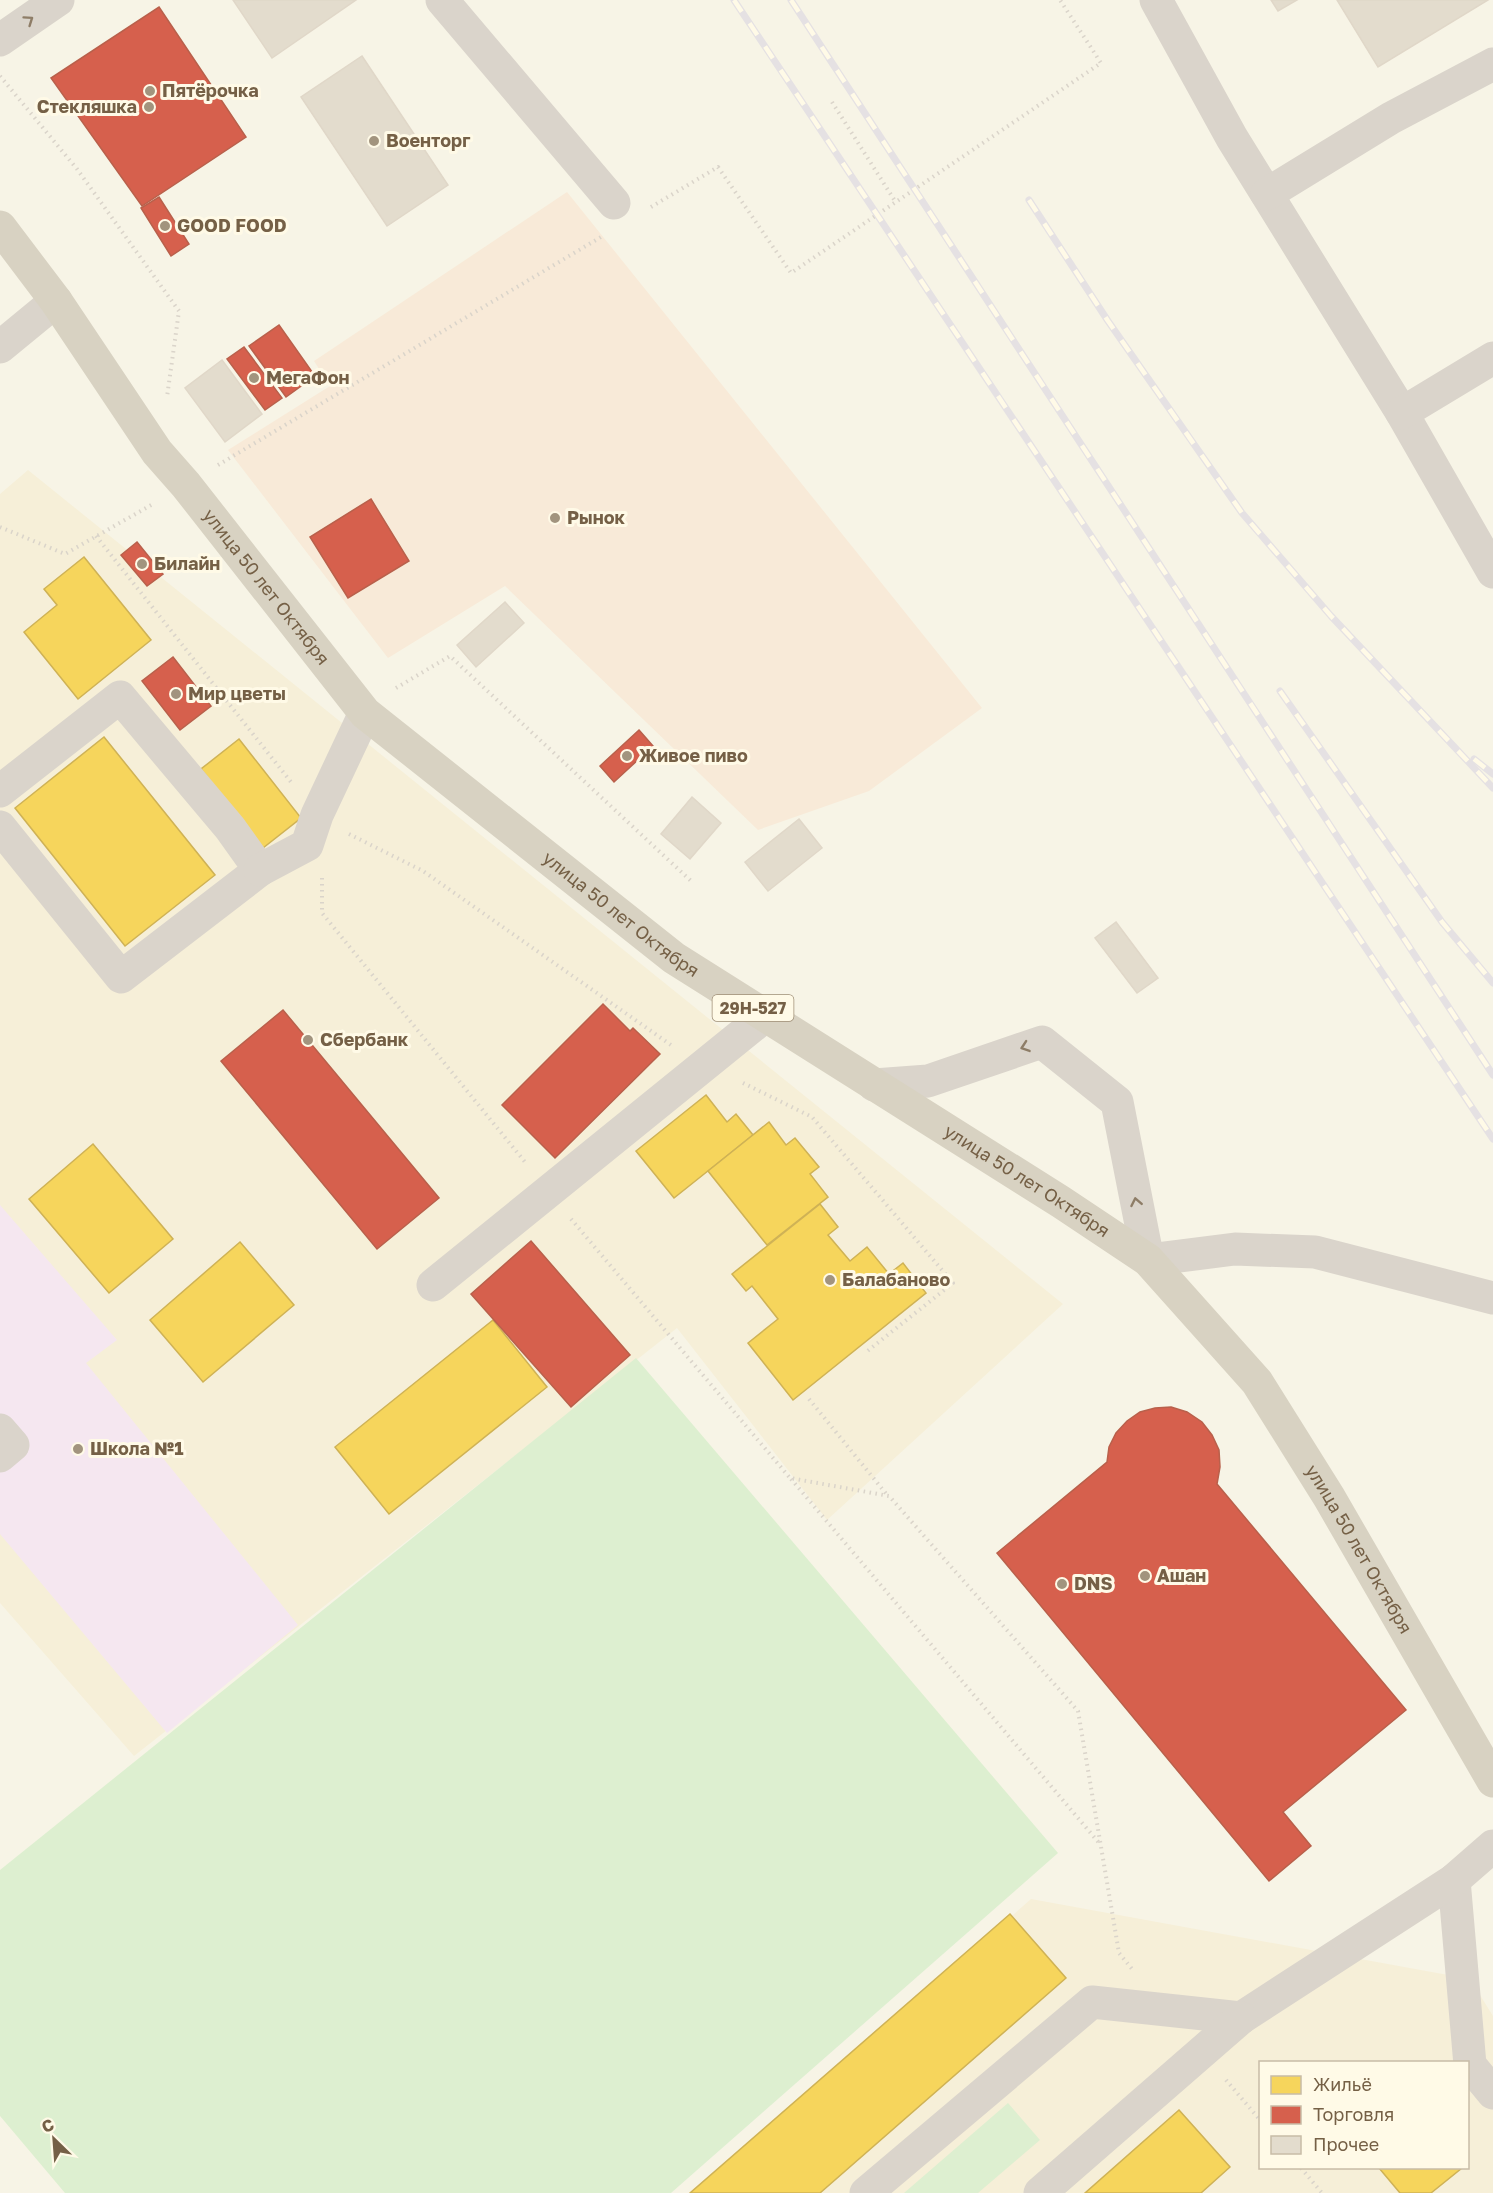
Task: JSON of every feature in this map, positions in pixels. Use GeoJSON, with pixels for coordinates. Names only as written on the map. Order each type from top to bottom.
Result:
{"type":"FeatureCollection","features":[{"type":"Feature","properties":{"kind":"main road","name":"улица 50 лет Октября"},"geometry":{"type":"LineString","coordinates":[[0,227],[56,301],[157,452],[186,485],[365,713],[674,958],[1061,1202],[1148,1260],[1257,1382],[1329,1497],[1493,1781]]}},
{"type":"Feature","properties":{"kind":"street"},"geometry":{"type":"LineString","coordinates":[[0,40],[58,0]]}},
{"type":"Feature","properties":{"kind":"street"},"geometry":{"type":"LineString","coordinates":[[442,0],[611,218]]}},
{"type":"Feature","properties":{"kind":"street"},"geometry":{"type":"LineString","coordinates":[[1156,0],[1232,138],[1402,413],[1493,572]]}},
{"type":"Feature","properties":{"kind":"street"},"geometry":{"type":"LineString","coordinates":[[1267,194],[1391,118],[1493,64]]}},
{"type":"Feature","properties":{"kind":"street"},"geometry":{"type":"LineString","coordinates":[[0,347],[56,301]]}},
{"type":"Feature","properties":{"kind":"street"},"geometry":{"type":"LineString","coordinates":[[1402,413],[1493,358]]}},
{"type":"Feature","properties":{"kind":"street"},"geometry":{"type":"LineString","coordinates":[[0,791],[120,697],[230,828],[260,870]]}},
{"type":"Feature","properties":{"kind":"street"},"geometry":{"type":"LineString","coordinates":[[0,827],[121,977],[260,870],[307,845],[317,814],[365,713]]}},
{"type":"Feature","properties":{"kind":"street"},"geometry":{"type":"LineString","coordinates":[[432,1285],[765,1016]]}},
{"type":"Feature","properties":{"kind":"street"},"geometry":{"type":"LineString","coordinates":[[874,1085],[928,1081],[1041,1042],[1117,1102],[1148,1260],[1235,1249],[1315,1252],[1493,1298]]}},
{"type":"Feature","properties":{"kind":"street"},"geometry":{"type":"LineString","coordinates":[[0,1430],[13,1445],[0,1456]]}},
{"type":"Feature","properties":{"kind":"street"},"geometry":{"type":"LineString","coordinates":[[1040,2193],[1241,2018],[1454,1880],[1493,1846]]}},
{"type":"Feature","properties":{"kind":"street"},"geometry":{"type":"LineString","coordinates":[[1454,1880],[1470,2065],[1493,2093]]}},
{"type":"Feature","properties":{"kind":"street"},"geometry":{"type":"LineString","coordinates":[[866,2193],[1092,2002],[1241,2018]]}},
{"type":"Feature","properties":{"kind":"path"},"geometry":{"type":"LineString","coordinates":[[648,209],[718,167],[791,273],[1101,63],[1060,0]]}},
{"type":"Feature","properties":{"kind":"path"},"geometry":{"type":"LineString","coordinates":[[0,76],[77,169],[179,311],[166,400]]}},
{"type":"Feature","properties":{"kind":"path"},"geometry":{"type":"LineString","coordinates":[[832,102],[895,201]]}},
{"type":"Feature","properties":{"kind":"path"},"geometry":{"type":"LineString","coordinates":[[0,527],[65,554],[186,485],[611,218]]}},
{"type":"Feature","properties":{"kind":"path"},"geometry":{"type":"LineString","coordinates":[[96,536],[317,814],[321,821],[322,913],[548,1191],[1101,1845]]}},
{"type":"Feature","properties":{"kind":"path"},"geometry":{"type":"LineString","coordinates":[[393,690],[450,656],[691,881]]}},
{"type":"Feature","properties":{"kind":"path"},"geometry":{"type":"LineString","coordinates":[[866,1353],[913,1316]]}},
{"type":"Feature","properties":{"kind":"path"},"geometry":{"type":"LineString","coordinates":[[809,1399],[889,1496],[1077,1711],[1119,1953],[1167,2010]]}},
{"type":"Feature","properties":{"kind":"path"},"geometry":{"type":"LineString","coordinates":[[790,1478],[889,1496]]}},
{"type":"Feature","properties":{"kind":"path"},"geometry":{"type":"LineString","coordinates":[[1202,2052],[1259,2119]]}},
{"type":"Feature","properties":{"kind":"path"},"geometry":{"type":"LineString","coordinates":[[1302,2169],[1322,2193]]}},
{"type":"Feature","properties":{"kind":"shaded area","name":"Рынок"},"geometry":{"type":"Polygon","coordinates":[[[567,192],[982,708],[869,791],[758,830],[505,586],[388,658],[228,450],[330,386],[314,361],[567,192]]]}},
{"type":"Feature","properties":{"kind":"shaded area"},"geometry":{"type":"Polygon","coordinates":[[[28,470],[1063,1304],[827,1520],[677,1328],[134,1756],[0,1603],[0,494],[28,470]]]}},
{"type":"Feature","properties":{"kind":"shaded area","name":"Школа №1"},"geometry":{"type":"Polygon","coordinates":[[[0,1205],[117,1340],[86,1363],[298,1625],[167,1733],[0,1534],[0,1205]]]}},
{"type":"Feature","properties":{"kind":"shaded area"},"geometry":{"type":"Polygon","coordinates":[[[1031,1899],[1470,1979],[1493,2016],[1493,2193],[700,2193],[1031,1899]]]}},
{"type":"Feature","properties":{"kind":"green space"},"geometry":{"type":"Polygon","coordinates":[[[636,1358],[1058,1853],[671,2193],[65,2193],[0,2116],[0,1870],[636,1358]]]}},
{"type":"Feature","properties":{"kind":"green space"},"geometry":{"type":"Polygon","coordinates":[[[1008,2103],[1040,2140],[978,2193],[904,2193],[1008,2103]]]}},
{"type":"Feature","properties":{"kind":"building: Жильё"},"geometry":{"type":"Polygon","coordinates":[[[84,557],[151,640],[78,699],[24,632],[57,605],[44,589],[84,557]]]}},
{"type":"Feature","properties":{"kind":"building: Жильё"},"geometry":{"type":"Polygon","coordinates":[[[104,737],[215,875],[125,946],[15,808],[104,737]]]}},
{"type":"Feature","properties":{"kind":"building: Жильё"},"geometry":{"type":"Polygon","coordinates":[[[239,739],[301,818],[263,848],[201,769],[239,739]]]}},
{"type":"Feature","properties":{"kind":"building: Жильё"},"geometry":{"type":"Polygon","coordinates":[[[706,1095],[727,1122],[736,1114],[753,1135],[674,1198],[636,1151],[706,1095]]]}},
{"type":"Feature","properties":{"kind":"building: Жильё"},"geometry":{"type":"Polygon","coordinates":[[[769,1122],[786,1145],[795,1138],[819,1167],[810,1174],[828,1197],[767,1245],[708,1171],[769,1122]]]}},
{"type":"Feature","properties":{"kind":"building: Жильё"},"geometry":{"type":"Polygon","coordinates":[[[93,1144],[173,1239],[109,1293],[29,1199],[93,1144]]]}},
{"type":"Feature","properties":{"kind":"building: Жильё"},"geometry":{"type":"Polygon","coordinates":[[[820,1204],[838,1227],[828,1235],[850,1261],[867,1247],[889,1274],[903,1263],[926,1293],[793,1400],[748,1343],[778,1319],[752,1286],[746,1291],[732,1274],[820,1204]]]}},
{"type":"Feature","properties":{"kind":"building: Жильё"},"geometry":{"type":"Polygon","coordinates":[[[240,1242],[294,1305],[203,1382],[150,1320],[240,1242]]]}},
{"type":"Feature","properties":{"kind":"building: Жильё"},"geometry":{"type":"Polygon","coordinates":[[[493,1320],[547,1387],[389,1514],[335,1447],[493,1320]]]}},
{"type":"Feature","properties":{"kind":"building: Жильё"},"geometry":{"type":"Polygon","coordinates":[[[1010,1914],[1066,1978],[820,2193],[690,2193],[1010,1914]]]}},
{"type":"Feature","properties":{"kind":"building: Жильё"},"geometry":{"type":"Polygon","coordinates":[[[1179,2110],[1230,2167],[1201,2193],[1085,2193],[1179,2110]]]}},
{"type":"Feature","properties":{"kind":"building: Жильё"},"geometry":{"type":"Polygon","coordinates":[[[1380,2169],[1461,2169],[1431,2193],[1400,2193],[1380,2169]]]}},
{"type":"Feature","properties":{"kind":"building: Торговля","name":"Стекляшка"},"geometry":{"type":"Polygon","coordinates":[[[159,7],[246,137],[142,206],[51,78],[159,7]]]}},
{"type":"Feature","properties":{"kind":"building: Торговля","name":"GOOD FOOD"},"geometry":{"type":"Polygon","coordinates":[[[159,197],[189,244],[171,256],[141,208],[159,197]]]}},
{"type":"Feature","properties":{"kind":"building: Торговля"},"geometry":{"type":"Polygon","coordinates":[[[279,325],[315,376],[286,397],[249,346],[279,325]]]}},
{"type":"Feature","properties":{"kind":"building: Торговля","name":"МегаФон"},"geometry":{"type":"Polygon","coordinates":[[[244,347],[282,398],[265,410],[227,359],[244,347]]]}},
{"type":"Feature","properties":{"kind":"building: Торговля"},"geometry":{"type":"Polygon","coordinates":[[[371,499],[409,561],[348,598],[310,537],[371,499]]]}},
{"type":"Feature","properties":{"kind":"building: Торговля","name":"Билайн"},"geometry":{"type":"Polygon","coordinates":[[[137,542],[163,574],[147,586],[121,555],[137,542]]]}},
{"type":"Feature","properties":{"kind":"building: Торговля","name":"Мир цветы"},"geometry":{"type":"Polygon","coordinates":[[[173,657],[211,706],[180,730],[142,681],[173,657]]]}},
{"type":"Feature","properties":{"kind":"building: Торговля","name":"Живое пиво"},"geometry":{"type":"Polygon","coordinates":[[[639,730],[653,746],[614,782],[600,766],[639,730]]]}},
{"type":"Feature","properties":{"kind":"building: Торговля"},"geometry":{"type":"Polygon","coordinates":[[[603,1004],[630,1031],[633,1028],[660,1054],[555,1158],[502,1105],[603,1004]]]}},
{"type":"Feature","properties":{"kind":"building: Торговля"},"geometry":{"type":"Polygon","coordinates":[[[283,1010],[439,1198],[377,1249],[221,1061],[283,1010]]]}},
{"type":"Feature","properties":{"kind":"building: Торговля"},"geometry":{"type":"Polygon","coordinates":[[[531,1241],[630,1355],[571,1407],[471,1294],[531,1241]]]}},
{"type":"Feature","properties":{"kind":"building: Торговля"},"geometry":{"type":"Polygon","coordinates":[[[1171,1407],[1187,1412],[1202,1422],[1212,1435],[1219,1450],[1220,1467],[1217,1484],[1406,1710],[1283,1812],[1311,1846],[1269,1881],[997,1553],[1107,1462],[1109,1447],[1116,1433],[1127,1421],[1140,1412],[1171,1407]]]}},
{"type":"Feature","properties":{"kind":"building: Прочее"},"geometry":{"type":"Polygon","coordinates":[[[233,0],[356,0],[272,58],[233,0]]]}},
{"type":"Feature","properties":{"kind":"building: Прочее"},"geometry":{"type":"Polygon","coordinates":[[[1271,0],[1297,0],[1278,11],[1271,0]]]}},
{"type":"Feature","properties":{"kind":"building: Прочее"},"geometry":{"type":"Polygon","coordinates":[[[1337,0],[1488,0],[1378,67],[1337,0]]]}},
{"type":"Feature","properties":{"kind":"building: Прочее","name":"Военторг"},"geometry":{"type":"Polygon","coordinates":[[[362,56],[448,185],[387,226],[301,97],[362,56]]]}},
{"type":"Feature","properties":{"kind":"building: Прочее"},"geometry":{"type":"Polygon","coordinates":[[[222,360],[262,414],[225,442],[185,388],[222,360]]]}},
{"type":"Feature","properties":{"kind":"building: Прочее"},"geometry":{"type":"Polygon","coordinates":[[[505,602],[524,623],[476,667],[457,645],[505,602]]]}},
{"type":"Feature","properties":{"kind":"building: Прочее"},"geometry":{"type":"Polygon","coordinates":[[[692,797],[721,823],[690,859],[661,834],[692,797]]]}},
{"type":"Feature","properties":{"kind":"building: Прочее"},"geometry":{"type":"Polygon","coordinates":[[[799,819],[822,848],[768,891],[745,862],[799,819]]]}},
{"type":"Feature","properties":{"kind":"building: Прочее"},"geometry":{"type":"Polygon","coordinates":[[[1116,922],[1158,978],[1137,993],[1095,938],[1116,922]]]}},
{"type":"Feature","properties":{"kind":"railway"},"geometry":{"type":"LineString","coordinates":[[734,0],[1493,1139]]}},
{"type":"Feature","properties":{"kind":"railway"},"geometry":{"type":"LineString","coordinates":[[791,0],[1493,1075]]}},
{"type":"Feature","properties":{"kind":"railway"},"geometry":{"type":"LineString","coordinates":[[1029,200],[1108,321],[1242,513],[1331,616],[1493,788]]}},
{"type":"Feature","properties":{"kind":"railway"},"geometry":{"type":"LineString","coordinates":[[1280,691],[1442,922],[1493,983]]}},
{"type":"Feature","properties":{"kind":"railway"},"geometry":{"type":"LineString","coordinates":[[1474,759],[1493,774]]}},
{"type":"Feature","properties":{"kind":"place","name":"Пятёрочка"},"geometry":{"type":"Point","coordinates":[150,91]}},
{"type":"Feature","properties":{"kind":"place","name":"Стекляшка"},"geometry":{"type":"Point","coordinates":[149,107]}},
{"type":"Feature","properties":{"kind":"place","name":"Военторг"},"geometry":{"type":"Point","coordinates":[374,141]}},
{"type":"Feature","properties":{"kind":"place","name":"GOOD FOOD"},"geometry":{"type":"Point","coordinates":[165,226]}},
{"type":"Feature","properties":{"kind":"place","name":"МегаФон"},"geometry":{"type":"Point","coordinates":[254,378]}},
{"type":"Feature","properties":{"kind":"place","name":"Рынок"},"geometry":{"type":"Point","coordinates":[555,518]}},
{"type":"Feature","properties":{"kind":"place","name":"Билайн"},"geometry":{"type":"Point","coordinates":[142,564]}},
{"type":"Feature","properties":{"kind":"place","name":"Мир цветы"},"geometry":{"type":"Point","coordinates":[176,694]}},
{"type":"Feature","properties":{"kind":"place","name":"Живое пиво"},"geometry":{"type":"Point","coordinates":[627,756]}},
{"type":"Feature","properties":{"kind":"place","name":"Сбербанк"},"geometry":{"type":"Point","coordinates":[308,1040]}},
{"type":"Feature","properties":{"kind":"place","name":"Балабаново"},"geometry":{"type":"Point","coordinates":[830,1280]}},
{"type":"Feature","properties":{"kind":"place","name":"Школа №1"},"geometry":{"type":"Point","coordinates":[78,1449]}},
{"type":"Feature","properties":{"kind":"place","name":"Ашан"},"geometry":{"type":"Point","coordinates":[1145,1576]}},
{"type":"Feature","properties":{"kind":"place","name":"DNS"},"geometry":{"type":"Point","coordinates":[1062,1584]}}]}
